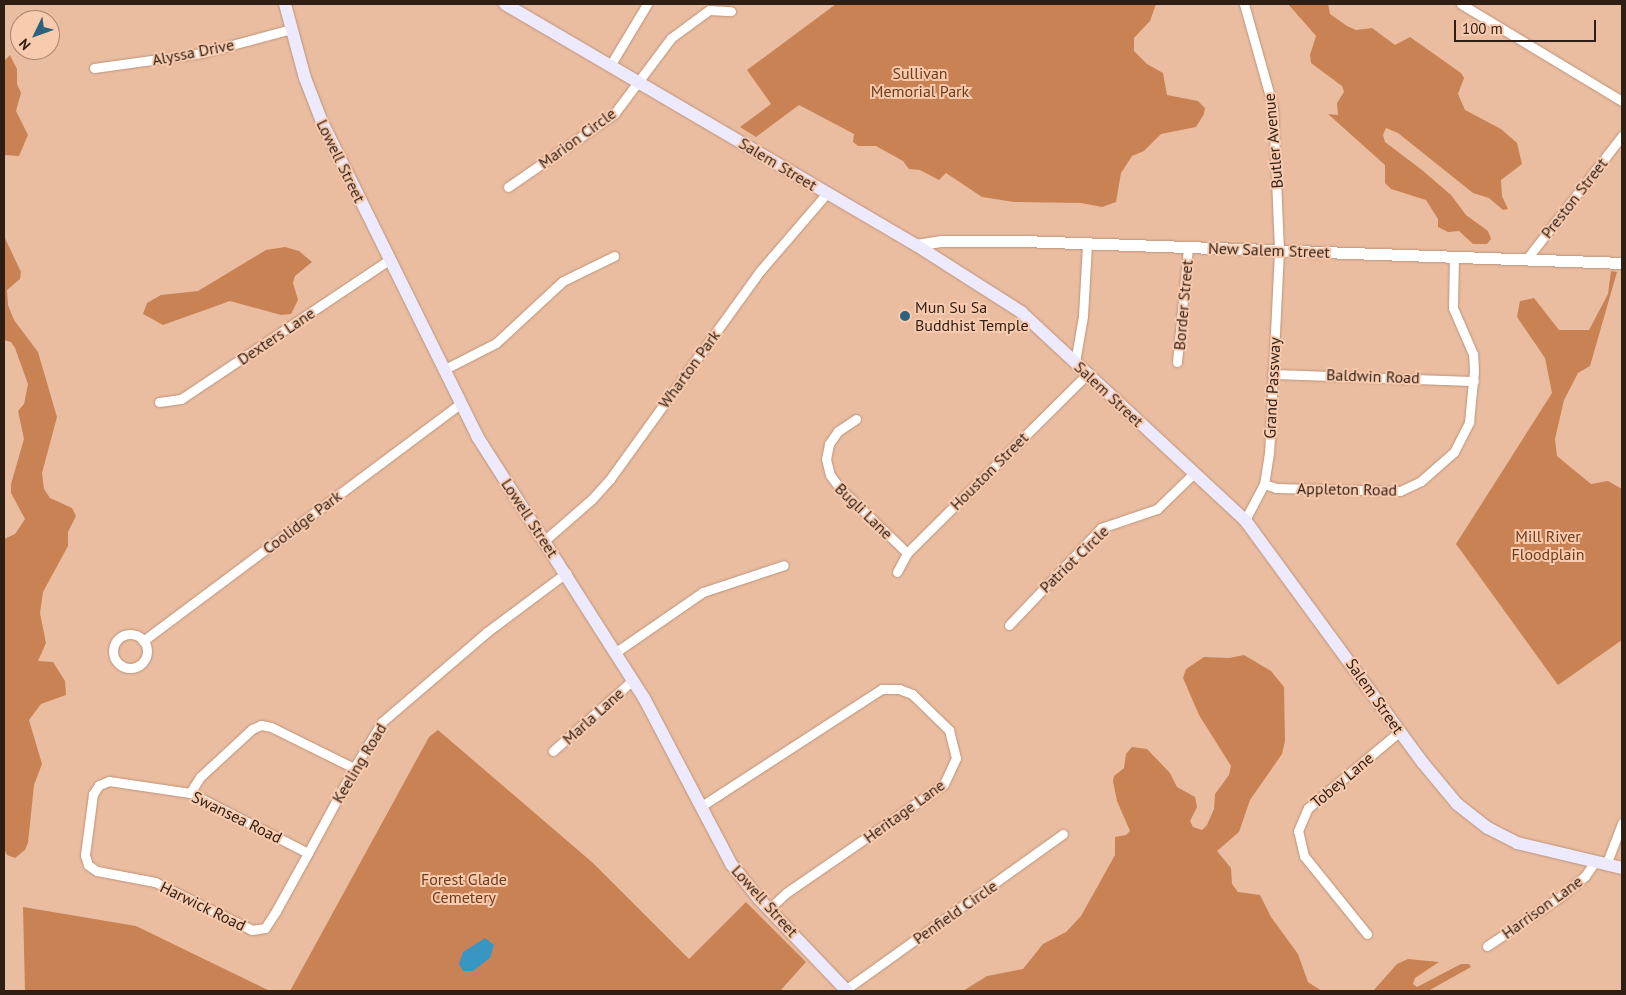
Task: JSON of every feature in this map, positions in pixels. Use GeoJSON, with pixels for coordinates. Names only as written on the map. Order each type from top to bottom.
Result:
{"type":"FeatureCollection","features":[{"type":"Feature","properties":{"kind":"main road","name":"Lowell Street"},"geometry":{"type":"LineString","coordinates":[[285,4],[291,29],[322,122],[443,370],[485,450],[545,540],[633,680],[731,864],[769,909],[846,990]]}},
{"type":"Feature","properties":{"kind":"main road","name":"Salem Street"},"geometry":{"type":"LineString","coordinates":[[505,4],[611,64],[916,245],[1021,312],[1245,520],[1444,789],[1482,823],[1527,847],[1622,868]]}},
{"type":"Feature","properties":{"kind":"street"},"geometry":{"type":"LineString","coordinates":[[611,64],[647,4]]}},
{"type":"Feature","properties":{"kind":"street","name":"Butler Avenue"},"geometry":{"type":"LineString","coordinates":[[1244,4],[1272,107],[1279,251]]}},
{"type":"Feature","properties":{"kind":"street"},"geometry":{"type":"LineString","coordinates":[[1461,4],[1622,101]]}},
{"type":"Feature","properties":{"kind":"street"},"geometry":{"type":"LineString","coordinates":[[1476,13],[1482,4]]}},
{"type":"Feature","properties":{"kind":"street","name":"Marion Circle"},"geometry":{"type":"LineString","coordinates":[[508,187],[612,116],[670,38],[710,10],[731,11]]}},
{"type":"Feature","properties":{"kind":"street","name":"Alyssa Drive"},"geometry":{"type":"LineString","coordinates":[[94,68],[202,53],[291,29]]}},
{"type":"Feature","properties":{"kind":"street","name":"Preston Street"},"geometry":{"type":"LineString","coordinates":[[1526,260],[1622,136]]}},
{"type":"Feature","properties":{"kind":"street","name":"Wharton Park"},"geometry":{"type":"LineString","coordinates":[[545,540],[589,502],[610,479],[760,271],[828,193]]}},
{"type":"Feature","properties":{"kind":"street"},"geometry":{"type":"LineString","coordinates":[[942,240],[942,256],[947,265]]}},
{"type":"Feature","properties":{"kind":"street","name":"New Salem Street"},"geometry":{"type":"LineString","coordinates":[[916,245],[942,240],[1622,263]]}},
{"type":"Feature","properties":{"kind":"street"},"geometry":{"type":"LineString","coordinates":[[1075,362],[1083,316],[1087,244]]}},
{"type":"Feature","properties":{"kind":"street","name":"Border Street"},"geometry":{"type":"LineString","coordinates":[[1177,362],[1188,248]]}},
{"type":"Feature","properties":{"kind":"street","name":"Grand Passway"},"geometry":{"type":"LineString","coordinates":[[1245,520],[1264,484],[1269,453],[1279,251]]}},
{"type":"Feature","properties":{"kind":"street"},"geometry":{"type":"LineString","coordinates":[[443,370],[496,343],[563,280],[614,256]]}},
{"type":"Feature","properties":{"kind":"street","name":"Appleton Road"},"geometry":{"type":"LineString","coordinates":[[1264,484],[1276,488],[1390,492],[1413,486],[1443,464],[1459,444],[1469,422],[1474,381],[1473,354],[1453,308],[1454,257]]}},
{"type":"Feature","properties":{"kind":"street","name":"Dexters Lane"},"geometry":{"type":"LineString","coordinates":[[159,402],[181,399],[390,260]]}},
{"type":"Feature","properties":{"kind":"street","name":"Houston Street"},"geometry":{"type":"LineString","coordinates":[[897,572],[907,552],[1087,374]]}},
{"type":"Feature","properties":{"kind":"street","name":"Baldwin Road"},"geometry":{"type":"LineString","coordinates":[[1272,374],[1474,381]]}},
{"type":"Feature","properties":{"kind":"street","name":"Coolidge Park"},"geometry":{"type":"LineString","coordinates":[[144,640],[460,404]]}},
{"type":"Feature","properties":{"kind":"street","name":"Bugli Lane"},"geometry":{"type":"LineString","coordinates":[[856,419],[838,431],[829,444],[826,459],[830,475],[839,487],[907,552]]}},
{"type":"Feature","properties":{"kind":"street","name":"Patriot Circle"},"geometry":{"type":"LineString","coordinates":[[1009,625],[1101,528],[1160,507],[1195,472]]}},
{"type":"Feature","properties":{"kind":"street"},"geometry":{"type":"LineString","coordinates":[[616,652],[703,592],[784,565]]}},
{"type":"Feature","properties":{"kind":"street","name":"Keeling Road"},"geometry":{"type":"LineString","coordinates":[[261,930],[269,923],[354,768],[386,718],[487,632],[566,573]]}},
{"type":"Feature","properties":{"kind":"street","name":"Marla Lane"},"geometry":{"type":"LineString","coordinates":[[553,751],[633,680]]}},
{"type":"Feature","properties":{"kind":"street","name":"Heritage Lane"},"geometry":{"type":"LineString","coordinates":[[700,807],[882,689],[900,689],[912,694],[949,730],[956,758],[944,784],[786,893],[769,909]]}},
{"type":"Feature","properties":{"kind":"street"},"geometry":{"type":"LineString","coordinates":[[190,793],[200,777],[252,729],[261,725],[271,727],[354,768]]}},
{"type":"Feature","properties":{"kind":"street","name":"Tobey Lane"},"geometry":{"type":"LineString","coordinates":[[1368,934],[1304,856],[1299,844],[1299,825],[1313,803],[1400,731]]}},
{"type":"Feature","properties":{"kind":"street","name":"Swansea Road"},"geometry":{"type":"LineString","coordinates":[[88,865],[85,855],[92,796],[99,785],[112,782],[190,793],[308,853]]}},
{"type":"Feature","properties":{"kind":"street","name":"Harrison Lane"},"geometry":{"type":"LineString","coordinates":[[1487,946],[1560,897],[1600,864],[1622,823]]}},
{"type":"Feature","properties":{"kind":"street","name":"Penfield Circle"},"geometry":{"type":"LineString","coordinates":[[846,990],[1064,834]]}},
{"type":"Feature","properties":{"kind":"street","name":"Harwick Road"},"geometry":{"type":"LineString","coordinates":[[88,865],[97,871],[156,882],[252,930],[261,930]]}},
{"type":"Feature","properties":{"kind":"green space","name":"Sullivan Memorial Park"},"geometry":{"type":"Polygon","coordinates":[[[836,4],[1156,4],[1150,21],[1134,38],[1134,51],[1147,64],[1163,73],[1167,95],[1198,101],[1205,108],[1204,114],[1196,127],[1161,134],[1144,151],[1132,156],[1121,173],[1116,202],[1102,207],[1081,203],[1014,202],[982,197],[946,173],[939,180],[920,170],[909,169],[903,161],[876,146],[858,146],[853,142],[854,134],[799,105],[756,137],[740,127],[771,104],[747,70],[836,4]]]}},
{"type":"Feature","properties":{"kind":"green space"},"geometry":{"type":"Polygon","coordinates":[[[1288,4],[1328,4],[1330,14],[1347,26],[1356,30],[1372,28],[1395,45],[1410,37],[1461,73],[1464,78],[1458,94],[1465,110],[1501,129],[1517,143],[1522,164],[1501,180],[1502,196],[1508,209],[1503,210],[1489,198],[1473,193],[1398,133],[1386,128],[1383,135],[1385,142],[1451,195],[1466,215],[1488,231],[1491,239],[1487,244],[1473,244],[1459,231],[1448,232],[1438,227],[1438,219],[1426,200],[1391,189],[1385,183],[1385,165],[1328,114],[1338,115],[1337,103],[1344,92],[1342,86],[1311,63],[1310,55],[1316,36],[1288,4]]]}},
{"type":"Feature","properties":{"kind":"green space"},"geometry":{"type":"Polygon","coordinates":[[[10,55],[10,60],[12,60],[17,69],[17,84],[21,93],[16,111],[28,135],[19,156],[4,155],[4,61],[10,55]]]}},
{"type":"Feature","properties":{"kind":"green space"},"geometry":{"type":"Polygon","coordinates":[[[4,236],[21,272],[20,279],[7,290],[8,305],[14,320],[38,352],[57,417],[42,473],[44,489],[50,498],[72,508],[76,516],[68,532],[68,546],[43,592],[40,613],[46,643],[38,661],[53,662],[65,681],[66,695],[41,704],[29,720],[42,764],[34,785],[28,843],[25,850],[15,858],[7,855],[4,849],[4,539],[15,534],[25,519],[11,493],[11,484],[24,439],[18,411],[24,404],[28,384],[15,348],[11,342],[4,340],[4,236]]]}},
{"type":"Feature","properties":{"kind":"green space"},"geometry":{"type":"Polygon","coordinates":[[[285,247],[299,251],[312,262],[295,276],[293,283],[298,300],[291,314],[281,315],[230,301],[163,325],[143,314],[147,303],[161,295],[198,291],[266,250],[285,247]]]}},
{"type":"Feature","properties":{"kind":"green space","name":"Mill River Floodplain"},"geometry":{"type":"Polygon","coordinates":[[[1611,271],[1617,272],[1590,366],[1578,373],[1564,400],[1555,439],[1557,456],[1591,484],[1608,481],[1622,489],[1622,640],[1558,685],[1456,544],[1552,393],[1545,358],[1517,317],[1520,301],[1534,298],[1559,330],[1589,330],[1608,294],[1611,271]]]}},
{"type":"Feature","properties":{"kind":"green space"},"geometry":{"type":"Polygon","coordinates":[[[1244,655],[1271,671],[1284,687],[1285,741],[1282,754],[1250,800],[1239,832],[1217,851],[1231,868],[1232,884],[1238,892],[1260,895],[1271,917],[1298,954],[1308,982],[1322,991],[963,991],[987,976],[1023,969],[1043,944],[1066,932],[1081,916],[1115,855],[1115,837],[1126,835],[1130,831],[1117,801],[1113,781],[1114,776],[1124,768],[1126,754],[1132,747],[1147,749],[1170,773],[1177,787],[1195,797],[1197,807],[1190,821],[1193,827],[1202,830],[1207,825],[1214,809],[1215,794],[1229,775],[1231,766],[1199,715],[1183,678],[1186,669],[1204,657],[1229,658],[1244,655]]]}},
{"type":"Feature","properties":{"kind":"green space","name":"Forest Glade Cemetery"},"geometry":{"type":"Polygon","coordinates":[[[438,730],[593,863],[689,959],[746,902],[806,962],[780,991],[290,991],[429,737],[438,730]]]}},
{"type":"Feature","properties":{"kind":"green space"},"geometry":{"type":"Polygon","coordinates":[[[23,907],[136,926],[270,991],[25,991],[23,907]]]}},
{"type":"Feature","properties":{"kind":"green space"},"geometry":{"type":"Polygon","coordinates":[[[1408,959],[1439,962],[1415,978],[1413,984],[1417,987],[1461,964],[1469,964],[1471,967],[1428,991],[1373,991],[1397,964],[1408,959]]]}},
{"type":"Feature","properties":{"kind":"water"},"geometry":{"type":"Polygon","coordinates":[[[485,938],[494,945],[490,958],[473,971],[463,971],[459,964],[463,952],[485,938]]]}},
{"type":"Feature","properties":{"kind":"place","name":"Mun Su Sa Buddhist Temple"},"geometry":{"type":"Point","coordinates":[905,316]}}]}
